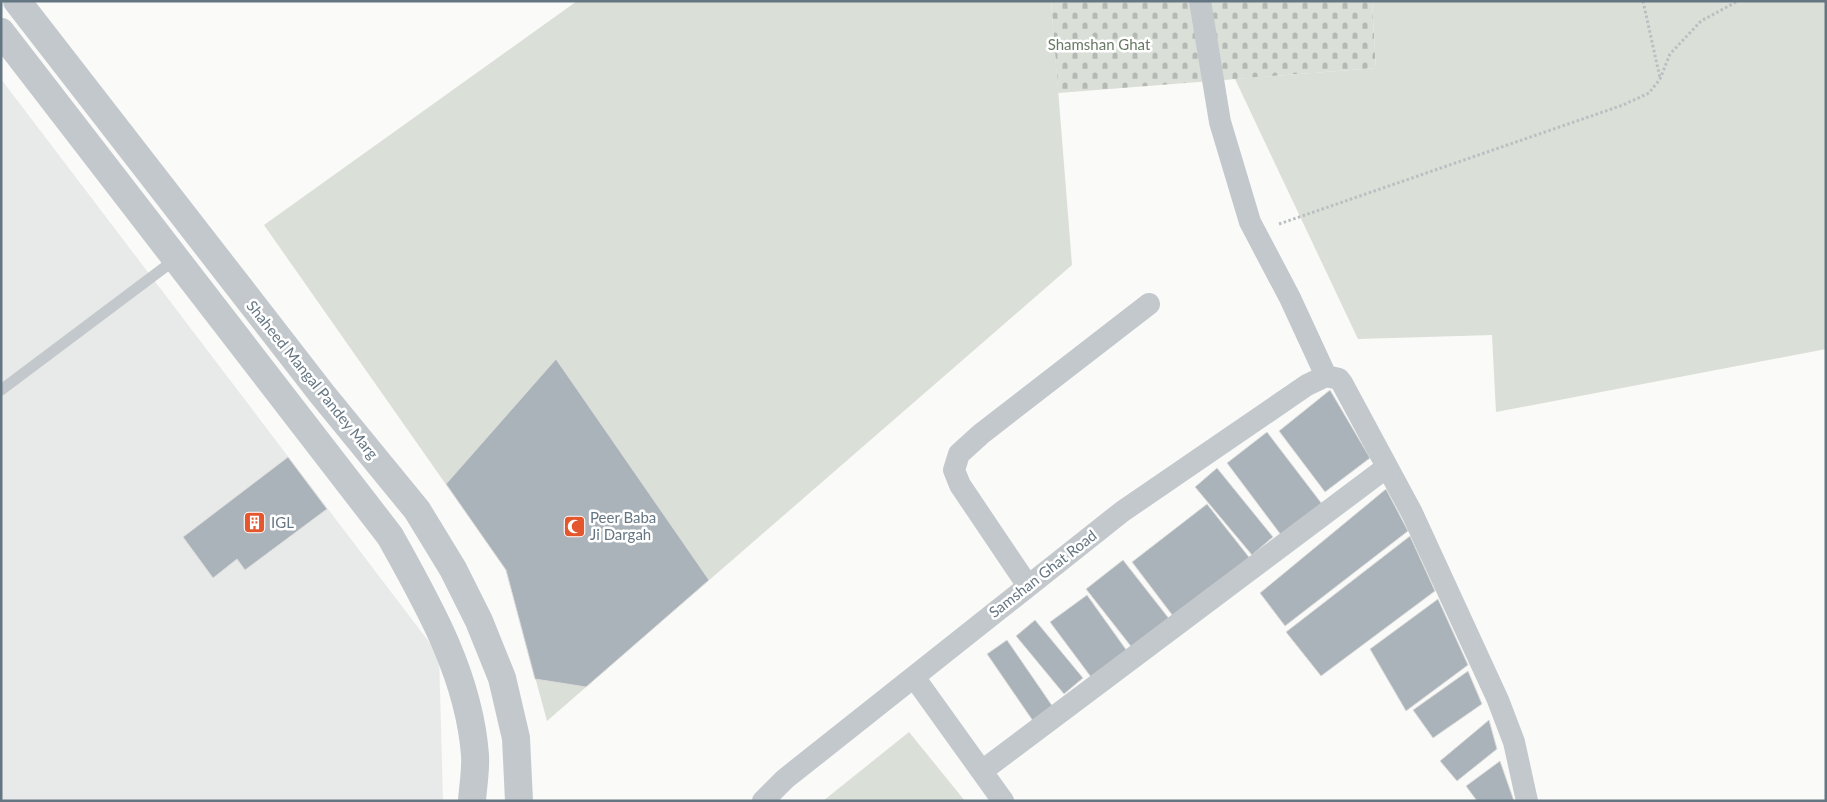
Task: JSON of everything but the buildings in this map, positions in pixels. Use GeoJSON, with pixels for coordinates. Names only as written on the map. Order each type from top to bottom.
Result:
{"type":"FeatureCollection","features":[{"type":"Feature","properties":{"kind":"street","name":"Shaheed Mangal Pandey Marg"},"geometry":{"type":"LineString","coordinates":[[17,1],[322,394],[417,510],[458,578],[479,621],[502,678],[516,738],[519,801]]}},
{"type":"Feature","properties":{"kind":"street"},"geometry":{"type":"LineString","coordinates":[[1200,1],[1220,122],[1250,222],[1332,377],[1387,467],[1412,513],[1498,700],[1514,742],[1527,801]]}},
{"type":"Feature","properties":{"kind":"street","name":"Shaheed Mangal Pandey Marg"},"geometry":{"type":"LineString","coordinates":[[1,32],[390,536],[424,595],[450,652],[466,704],[475,756],[472,801]]}},
{"type":"Feature","properties":{"kind":"street"},"geometry":{"type":"LineString","coordinates":[[1028,586],[960,485],[954,470],[959,454],[981,434],[1149,304]]}},
{"type":"Feature","properties":{"kind":"street","name":"Samshan Ghat Road"},"geometry":{"type":"LineString","coordinates":[[763,801],[785,779],[1123,510],[1307,385],[1332,377]]}},
{"type":"Feature","properties":{"kind":"street"},"geometry":{"type":"LineString","coordinates":[[982,771],[1387,467]]}},
{"type":"Feature","properties":{"kind":"street"},"geometry":{"type":"LineString","coordinates":[[914,677],[1003,801]]}},
{"type":"Feature","properties":{"kind":"lane"},"geometry":{"type":"LineString","coordinates":[[1,390],[177,258]]}},
{"type":"Feature","properties":{"kind":"path"},"geometry":{"type":"LineString","coordinates":[[1643,1],[1660,78]]}},
{"type":"Feature","properties":{"kind":"path"},"geometry":{"type":"LineString","coordinates":[[1255,232],[1623,105],[1649,93],[1660,78],[1670,54],[1701,21],[1738,1]]}},
{"type":"Feature","properties":{"kind":"shaded area"},"geometry":{"type":"Polygon","coordinates":[[[1,79],[439,655],[443,801],[1,801],[1,79]]]}},
{"type":"Feature","properties":{"kind":"green space"},"geometry":{"type":"Polygon","coordinates":[[[577,1],[1051,1],[1072,265],[547,721],[506,570],[264,225],[577,1]]]}},
{"type":"Feature","properties":{"kind":"green space","name":"Shamshan Ghat"},"geometry":{"type":"Polygon","coordinates":[[[1051,1],[1372,1],[1376,68],[1058,93],[1051,1]]]}},
{"type":"Feature","properties":{"kind":"green space"},"geometry":{"type":"Polygon","coordinates":[[[1372,1],[1826,1],[1826,349],[1496,412],[1492,335],[1358,339],[1235,79],[1376,68],[1372,1]]]}},
{"type":"Feature","properties":{"kind":"green space"},"geometry":{"type":"Polygon","coordinates":[[[909,732],[965,801],[823,801],[909,732]]]}},
{"type":"Feature","properties":{"kind":"place","name":"IGL"},"geometry":{"type":"Point","coordinates":[255,523]}},
{"type":"Feature","properties":{"kind":"place","name":"Peer Baba Ji Dargah"},"geometry":{"type":"Point","coordinates":[574,527]}}]}
